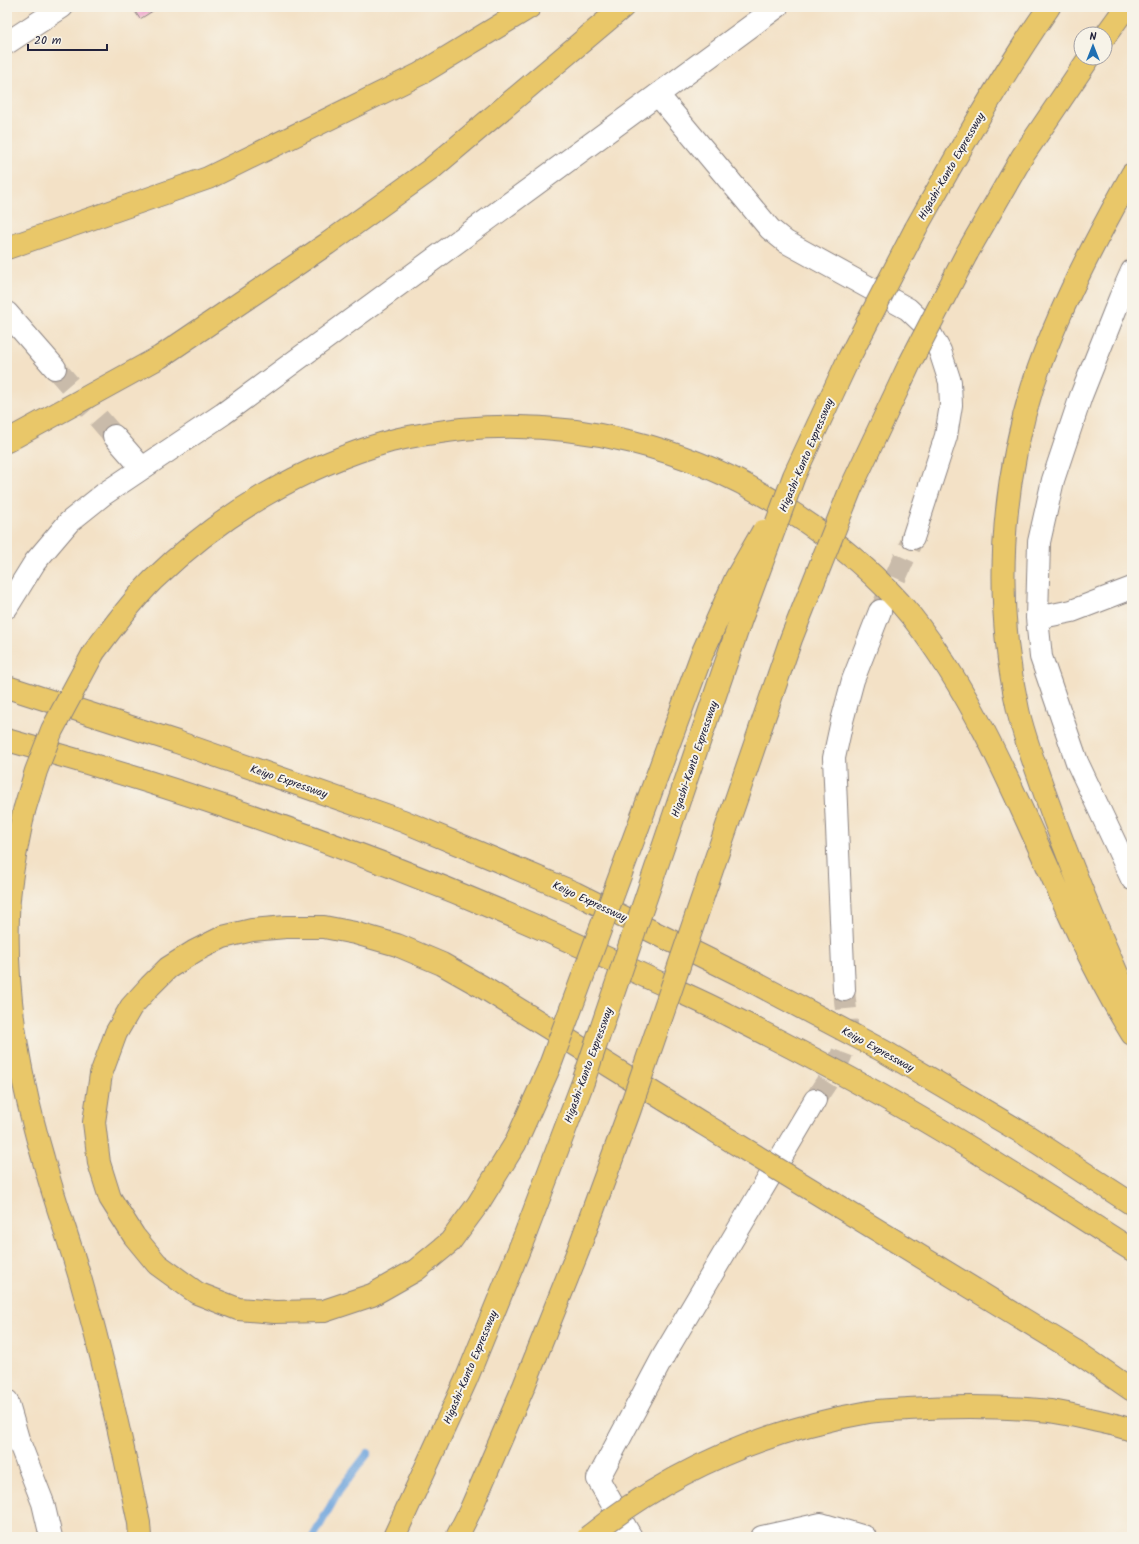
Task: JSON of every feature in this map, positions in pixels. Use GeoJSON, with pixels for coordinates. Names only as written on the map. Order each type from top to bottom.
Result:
{"type":"FeatureCollection","features":[{"type":"Feature","properties":{"kind":"highway"},"geometry":{"type":"LineString","coordinates":[[7,248],[208,178],[420,74],[530,7]]}},
{"type":"Feature","properties":{"kind":"highway"},"geometry":{"type":"LineString","coordinates":[[7,441],[160,357],[327,244],[430,170],[623,7]]}},
{"type":"Feature","properties":{"kind":"highway","name":"Higashi-Kanto Expressway"},"geometry":{"type":"LineString","coordinates":[[394,1537],[466,1380],[525,1235],[583,1082],[740,622],[794,476],[849,358],[916,228],[978,119],[1030,34],[1049,7]]}},
{"type":"Feature","properties":{"kind":"highway"},"geometry":{"type":"LineString","coordinates":[[1112,26],[1126,7]]}},
{"type":"Feature","properties":{"kind":"highway"},"geometry":{"type":"LineString","coordinates":[[457,1537],[470,1511],[524,1386],[578,1251],[629,1112],[791,639],[851,488],[910,364],[967,254],[1022,157],[1085,66]]}},
{"type":"Feature","properties":{"kind":"highway"},"geometry":{"type":"LineString","coordinates":[[1132,174],[1080,273],[1034,382],[1020,434],[1010,484],[1004,535],[1003,581],[1005,622],[1010,668],[1018,712],[1068,858],[1132,1007]]}},
{"type":"Feature","properties":{"kind":"highway"},"geometry":{"type":"LineString","coordinates":[[140,1537],[139,1523],[117,1421],[81,1282],[43,1158],[24,1086],[14,1026],[9,968],[8,916],[13,865],[24,811],[36,771],[52,730],[94,652],[122,614],[148,586],[192,545],[228,518],[266,494],[308,471],[349,455],[393,441],[442,431],[490,427],[535,427],[580,431],[620,438],[666,450],[714,468],[760,491],[808,523],[849,554],[879,582],[909,614],[935,648],[985,735],[1089,954],[1132,1034]]}},
{"type":"Feature","properties":{"kind":"highway"},"geometry":{"type":"LineString","coordinates":[[794,476],[736,578],[702,654],[548,1068],[515,1144],[478,1204],[450,1242],[416,1270],[372,1295],[324,1311],[275,1312],[238,1309],[197,1293],[157,1264],[134,1236],[110,1198],[99,1163],[94,1122],[100,1074],[116,1032],[131,1007],[150,986],[168,968],[195,951],[223,937],[252,930],[286,927],[324,927],[356,933],[397,945],[442,964],[481,986],[702,1123],[1077,1352],[1132,1390]]}},
{"type":"Feature","properties":{"kind":"highway","name":"Keiyo Expressway"},"geometry":{"type":"LineString","coordinates":[[7,687],[177,742],[403,821],[575,893],[742,976],[887,1053],[1026,1136],[1132,1204]]}},
{"type":"Feature","properties":{"kind":"highway"},"geometry":{"type":"LineString","coordinates":[[7,740],[87,762],[197,797],[315,838],[470,897],[568,940],[726,1013],[877,1093],[1005,1169],[1132,1250]]}},
{"type":"Feature","properties":{"kind":"highway"},"geometry":{"type":"LineString","coordinates":[[588,1537],[607,1522],[656,1489],[699,1465],[750,1443],[794,1428],[870,1412],[935,1407],[994,1407],[1051,1412],[1122,1427]]}},
{"type":"Feature","properties":{"kind":"street"},"geometry":{"type":"LineString","coordinates":[[7,42],[62,7]]}},
{"type":"Feature","properties":{"kind":"street"},"geometry":{"type":"LineString","coordinates":[[7,607],[35,562],[69,522],[104,494],[223,414],[777,7]]}},
{"type":"Feature","properties":{"kind":"street"},"geometry":{"type":"LineString","coordinates":[[658,95],[770,229],[786,242],[908,309],[927,327],[940,351],[950,382],[951,405],[946,436],[913,538]]}},
{"type":"Feature","properties":{"kind":"street"},"geometry":{"type":"LineString","coordinates":[[1132,271],[1081,396],[1053,480],[1039,542],[1037,618],[1041,657],[1077,762],[1132,879]]}},
{"type":"Feature","properties":{"kind":"street"},"geometry":{"type":"LineString","coordinates":[[7,313],[55,368]]}},
{"type":"Feature","properties":{"kind":"street"},"geometry":{"type":"LineString","coordinates":[[114,436],[142,468]]}},
{"type":"Feature","properties":{"kind":"street"},"geometry":{"type":"LineString","coordinates":[[1037,618],[1072,611],[1132,588]]}},
{"type":"Feature","properties":{"kind":"street"},"geometry":{"type":"LineString","coordinates":[[844,990],[834,758],[842,720],[853,680],[880,611]]}},
{"type":"Feature","properties":{"kind":"street"},"geometry":{"type":"LineString","coordinates":[[631,1537],[598,1478],[664,1354],[815,1100]]}},
{"type":"Feature","properties":{"kind":"street"},"geometry":{"type":"LineString","coordinates":[[7,1401],[13,1439],[43,1503],[51,1537]]}},
{"type":"Feature","properties":{"kind":"street"},"geometry":{"type":"LineString","coordinates":[[762,1537],[821,1524],[865,1537]]}},
{"type":"Feature","properties":{"kind":"building"},"geometry":{"type":"Polygon","coordinates":[[[132,7],[159,7],[140,19],[132,7]]]}},
{"type":"Feature","properties":{"kind":"waterway"},"geometry":{"type":"LineString","coordinates":[[313,1537],[339,1491],[368,1453]]}},
{"type":"Feature","properties":{"kind":"tunnel"},"geometry":{"type":"LineString","coordinates":[[55,368],[114,436]]}},
{"type":"Feature","properties":{"kind":"tunnel"},"geometry":{"type":"LineString","coordinates":[[882,608],[913,538]]}},
{"type":"Feature","properties":{"kind":"tunnel"},"geometry":{"type":"LineString","coordinates":[[815,1100],[836,1066],[844,1047],[847,1027],[844,990]]}}]}
